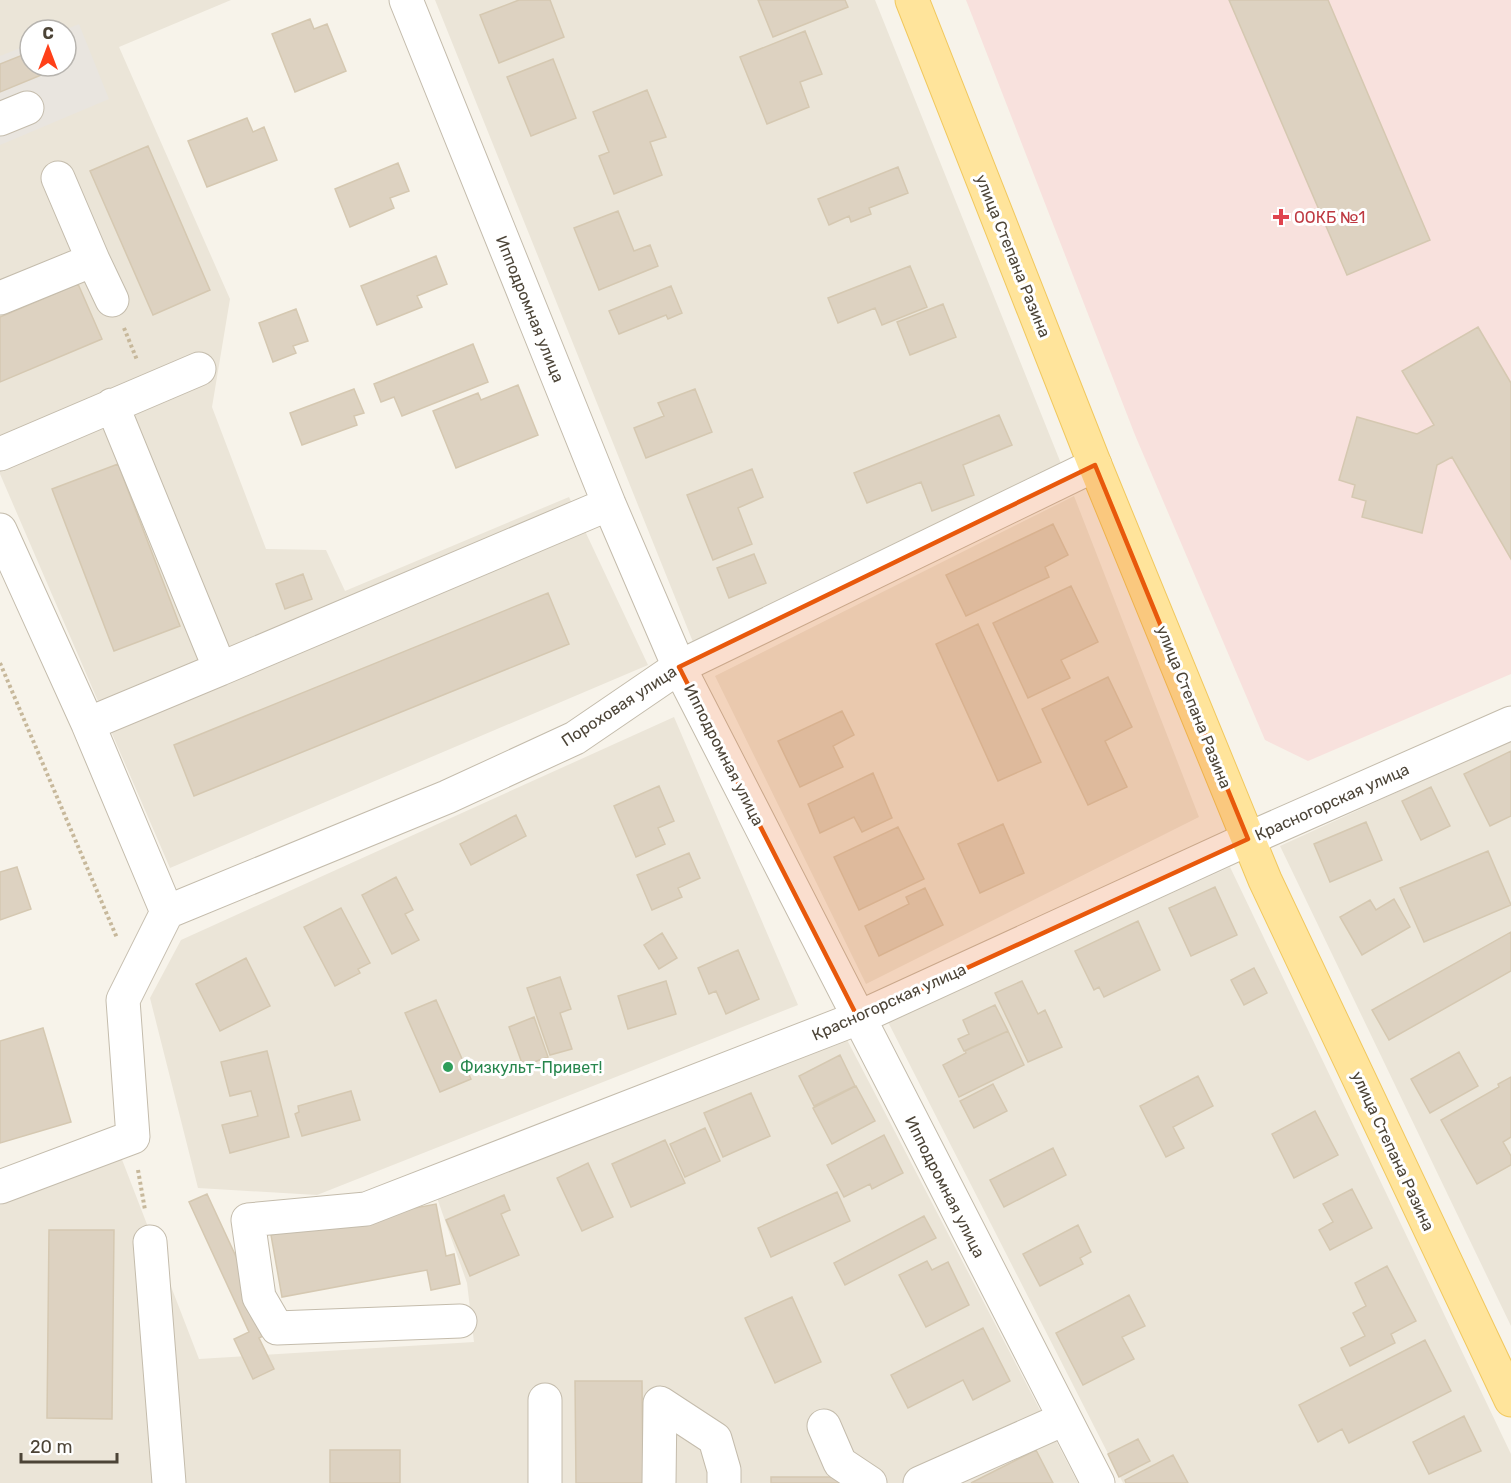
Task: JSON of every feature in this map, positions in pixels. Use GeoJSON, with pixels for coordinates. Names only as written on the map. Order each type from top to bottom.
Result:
{"type":"FeatureCollection","features":[{"type":"Feature","properties":{"kind":"main road","name":"улица Степана Разина"},"geometry":{"type":"LineString","coordinates":[[912,0],[1095,465],[1265,880],[1511,1400]]}},
{"type":"Feature","properties":{"kind":"street","name":"Ипподромная улица"},"geometry":{"type":"LineString","coordinates":[[406,0],[609,504],[679,667],[1098,1483]]}},
{"type":"Feature","properties":{"kind":"street"},"geometry":{"type":"LineString","coordinates":[[58,178],[112,300]]}},
{"type":"Feature","properties":{"kind":"street"},"geometry":{"type":"LineString","coordinates":[[0,298],[93,260]]}},
{"type":"Feature","properties":{"kind":"street"},"geometry":{"type":"LineString","coordinates":[[0,454],[199,369]]}},
{"type":"Feature","properties":{"kind":"street"},"geometry":{"type":"LineString","coordinates":[[112,405],[220,669]]}},
{"type":"Feature","properties":{"kind":"street","name":"Пороховая улица"},"geometry":{"type":"LineString","coordinates":[[167,912],[447,797],[575,738],[679,667],[1095,465]]}},
{"type":"Feature","properties":{"kind":"street"},"geometry":{"type":"LineString","coordinates":[[88,724],[609,504]]}},
{"type":"Feature","properties":{"kind":"street"},"geometry":{"type":"LineString","coordinates":[[0,530],[88,724],[167,912],[123,1000],[133,1137],[0,1187]]}},
{"type":"Feature","properties":{"kind":"street","name":"Красногорская улица"},"geometry":{"type":"LineString","coordinates":[[460,1321],[277,1328],[259,1297],[248,1220],[366,1209],[858,1018],[1248,839],[1511,723]]}},
{"type":"Feature","properties":{"kind":"street"},"geometry":{"type":"LineString","coordinates":[[150,1242],[169,1483]]}},
{"type":"Feature","properties":{"kind":"street"},"geometry":{"type":"LineString","coordinates":[[545,1400],[545,1483]]}},
{"type":"Feature","properties":{"kind":"street"},"geometry":{"type":"LineString","coordinates":[[659,1483],[660,1403],[715,1439],[724,1470],[724,1483]]}},
{"type":"Feature","properties":{"kind":"street"},"geometry":{"type":"LineString","coordinates":[[920,1483],[1064,1419]]}},
{"type":"Feature","properties":{"kind":"street"},"geometry":{"type":"LineString","coordinates":[[824,1426],[840,1464],[870,1483]]}},
{"type":"Feature","properties":{"kind":"path"},"geometry":{"type":"LineString","coordinates":[[112,300],[148,389]]}},
{"type":"Feature","properties":{"kind":"path"},"geometry":{"type":"LineString","coordinates":[[0,663],[133,977]]}},
{"type":"Feature","properties":{"kind":"path"},"geometry":{"type":"LineString","coordinates":[[133,1137],[150,1242]]}},
{"type":"Feature","properties":{"kind":"highlighted area"},"geometry":{"type":"Polygon","coordinates":[[[1095,465],[1248,839],[858,1018],[679,667],[1095,465]]]}},
{"type":"Feature","properties":{"kind":"shaded area"},"geometry":{"type":"Polygon","coordinates":[[[0,0],[231,0],[119,47],[230,299],[212,407],[266,549],[326,550],[345,591],[569,497],[648,665],[170,868],[0,474],[0,0]]]}},
{"type":"Feature","properties":{"kind":"shaded area"},"geometry":{"type":"Polygon","coordinates":[[[435,0],[875,0],[1062,466],[693,642],[435,0]]]}},
{"type":"Feature","properties":{"kind":"shaded area","name":"ООКБ №1"},"geometry":{"type":"Polygon","coordinates":[[[966,0],[1511,0],[1511,674],[1308,761],[1265,740],[1135,435],[966,0]]]}},
{"type":"Feature","properties":{"kind":"shaded area"},"geometry":{"type":"Polygon","coordinates":[[[78,24],[109,99],[0,145],[0,56],[18,49],[18,78],[78,78],[78,24]]]}},
{"type":"Feature","properties":{"kind":"shaded area"},"geometry":{"type":"Polygon","coordinates":[[[1074,496],[1199,817],[866,984],[715,676],[1074,496]]]}},
{"type":"Feature","properties":{"kind":"shaded area"},"geometry":{"type":"Polygon","coordinates":[[[674,717],[798,1005],[317,1195],[198,1188],[150,998],[181,940],[674,717]]]}},
{"type":"Feature","properties":{"kind":"shaded area"},"geometry":{"type":"Polygon","coordinates":[[[1511,740],[1511,1326],[1280,846],[1511,740]]]}},
{"type":"Feature","properties":{"kind":"shaded area"},"geometry":{"type":"Polygon","coordinates":[[[1230,867],[1511,1454],[1511,1483],[1123,1483],[888,1022],[1230,867]]]}},
{"type":"Feature","properties":{"kind":"shaded area"},"geometry":{"type":"Polygon","coordinates":[[[845,1036],[1078,1483],[0,1483],[0,1205],[121,1157],[199,1359],[474,1342],[467,1283],[436,1195],[845,1036]]]}},
{"type":"Feature","properties":{"kind":"building"},"geometry":{"type":"Polygon","coordinates":[[[519,0],[550,0],[564,37],[499,63],[480,15],[519,0]]]}},
{"type":"Feature","properties":{"kind":"building"},"geometry":{"type":"Polygon","coordinates":[[[758,0],[845,0],[848,7],[773,37],[758,0]]]}},
{"type":"Feature","properties":{"kind":"building"},"geometry":{"type":"Polygon","coordinates":[[[1229,0],[1328,0],[1430,240],[1347,275],[1229,0]]]}},
{"type":"Feature","properties":{"kind":"building"},"geometry":{"type":"Polygon","coordinates":[[[310,19],[314,29],[327,24],[346,71],[295,92],[272,34],[310,19]]]}},
{"type":"Feature","properties":{"kind":"building"},"geometry":{"type":"Polygon","coordinates":[[[805,31],[822,74],[800,82],[809,107],[767,124],[740,57],[805,31]]]}},
{"type":"Feature","properties":{"kind":"building"},"geometry":{"type":"Polygon","coordinates":[[[18,57],[18,78],[34,78],[0,92],[0,64],[18,57]]]}},
{"type":"Feature","properties":{"kind":"building"},"geometry":{"type":"Polygon","coordinates":[[[553,59],[576,118],[531,136],[507,77],[553,59]]]}},
{"type":"Feature","properties":{"kind":"building"},"geometry":{"type":"Polygon","coordinates":[[[647,90],[666,137],[650,142],[662,175],[614,194],[599,156],[609,152],[593,112],[647,90]]]}},
{"type":"Feature","properties":{"kind":"building"},"geometry":{"type":"Polygon","coordinates":[[[247,118],[253,132],[264,127],[277,160],[207,187],[188,141],[247,118]]]}},
{"type":"Feature","properties":{"kind":"building"},"geometry":{"type":"Polygon","coordinates":[[[148,146],[210,290],[153,315],[90,171],[148,146]]]}},
{"type":"Feature","properties":{"kind":"building"},"geometry":{"type":"Polygon","coordinates":[[[398,163],[409,191],[390,198],[394,208],[350,227],[335,189],[398,163]]]}},
{"type":"Feature","properties":{"kind":"building"},"geometry":{"type":"Polygon","coordinates":[[[898,167],[908,193],[869,208],[871,214],[851,222],[849,216],[829,225],[818,199],[898,167]]]}},
{"type":"Feature","properties":{"kind":"building"},"geometry":{"type":"Polygon","coordinates":[[[618,211],[634,251],[650,245],[658,266],[599,290],[574,228],[618,211]]]}},
{"type":"Feature","properties":{"kind":"building"},"geometry":{"type":"Polygon","coordinates":[[[436,256],[447,284],[417,296],[422,307],[377,325],[361,286],[436,256]]]}},
{"type":"Feature","properties":{"kind":"building"},"geometry":{"type":"Polygon","coordinates":[[[910,266],[927,307],[882,325],[875,308],[838,323],[828,298],[910,266]]]}},
{"type":"Feature","properties":{"kind":"building"},"geometry":{"type":"Polygon","coordinates":[[[78,284],[102,339],[0,382],[0,317],[78,284]]]}},
{"type":"Feature","properties":{"kind":"building"},"geometry":{"type":"Polygon","coordinates":[[[671,286],[682,313],[668,319],[666,315],[619,334],[609,311],[671,286]]]}},
{"type":"Feature","properties":{"kind":"building"},"geometry":{"type":"Polygon","coordinates":[[[943,304],[956,337],[910,355],[897,322],[943,304]]]}},
{"type":"Feature","properties":{"kind":"building"},"geometry":{"type":"Polygon","coordinates":[[[296,309],[308,341],[293,346],[296,353],[273,362],[259,323],[296,309]]]}},
{"type":"Feature","properties":{"kind":"building"},"geometry":{"type":"Polygon","coordinates":[[[1478,327],[1511,383],[1511,559],[1452,457],[1437,465],[1422,533],[1362,517],[1366,501],[1352,497],[1355,485],[1339,480],[1357,417],[1417,434],[1434,425],[1402,371],[1478,327]]]}},
{"type":"Feature","properties":{"kind":"building"},"geometry":{"type":"Polygon","coordinates":[[[473,344],[488,382],[402,416],[394,397],[381,402],[374,384],[473,344]]]}},
{"type":"Feature","properties":{"kind":"building"},"geometry":{"type":"Polygon","coordinates":[[[518,385],[538,435],[456,468],[433,411],[478,393],[481,400],[518,385]]]}},
{"type":"Feature","properties":{"kind":"building"},"geometry":{"type":"Polygon","coordinates":[[[354,389],[364,413],[354,416],[357,425],[302,445],[290,413],[354,389]]]}},
{"type":"Feature","properties":{"kind":"building"},"geometry":{"type":"Polygon","coordinates":[[[695,389],[712,432],[646,458],[634,428],[664,416],[658,403],[695,389]]]}},
{"type":"Feature","properties":{"kind":"building"},"geometry":{"type":"Polygon","coordinates":[[[999,415],[1012,445],[963,465],[974,495],[932,511],[921,482],[867,503],[854,473],[999,415]]]}},
{"type":"Feature","properties":{"kind":"building"},"geometry":{"type":"Polygon","coordinates":[[[118,464],[180,626],[114,651],[52,489],[118,464]]]}},
{"type":"Feature","properties":{"kind":"building"},"geometry":{"type":"Polygon","coordinates":[[[752,469],[763,497],[738,508],[752,544],[713,560],[687,495],[752,469]]]}},
{"type":"Feature","properties":{"kind":"building"},"geometry":{"type":"Polygon","coordinates":[[[1053,524],[1068,555],[1045,567],[1049,577],[966,616],[946,575],[1053,524]]]}},
{"type":"Feature","properties":{"kind":"building"},"geometry":{"type":"Polygon","coordinates":[[[754,554],[766,583],[729,598],[717,568],[754,554]]]}},
{"type":"Feature","properties":{"kind":"building"},"geometry":{"type":"Polygon","coordinates":[[[303,574],[312,599],[285,609],[276,584],[303,574]]]}},
{"type":"Feature","properties":{"kind":"building"},"geometry":{"type":"Polygon","coordinates":[[[1071,586],[1098,642],[1061,660],[1070,678],[1028,698],[993,623],[1071,586]]]}},
{"type":"Feature","properties":{"kind":"building"},"geometry":{"type":"Polygon","coordinates":[[[548,593],[569,644],[194,796],[174,745],[548,593]]]}},
{"type":"Feature","properties":{"kind":"building"},"geometry":{"type":"Polygon","coordinates":[[[978,624],[1041,762],[998,781],[936,644],[978,624]]]}},
{"type":"Feature","properties":{"kind":"building"},"geometry":{"type":"Polygon","coordinates":[[[1108,677],[1132,727],[1105,741],[1127,787],[1088,805],[1042,709],[1108,677]]]}},
{"type":"Feature","properties":{"kind":"building"},"geometry":{"type":"Polygon","coordinates":[[[842,711],[854,735],[833,746],[843,767],[800,787],[778,741],[842,711]]]}},
{"type":"Feature","properties":{"kind":"building"},"geometry":{"type":"Polygon","coordinates":[[[1511,751],[1511,816],[1490,826],[1464,774],[1511,751]]]}},
{"type":"Feature","properties":{"kind":"building"},"geometry":{"type":"Polygon","coordinates":[[[873,773],[892,818],[862,832],[854,817],[820,833],[808,804],[873,773]]]}},
{"type":"Feature","properties":{"kind":"building"},"geometry":{"type":"Polygon","coordinates":[[[659,786],[674,821],[658,828],[665,844],[636,857],[614,806],[659,786]]]}},
{"type":"Feature","properties":{"kind":"building"},"geometry":{"type":"Polygon","coordinates":[[[1431,787],[1450,826],[1421,840],[1402,801],[1431,787]]]}},
{"type":"Feature","properties":{"kind":"building"},"geometry":{"type":"Polygon","coordinates":[[[516,815],[526,836],[471,865],[460,844],[516,815]]]}},
{"type":"Feature","properties":{"kind":"building"},"geometry":{"type":"Polygon","coordinates":[[[1366,822],[1382,860],[1330,882],[1314,844],[1366,822]]]}},
{"type":"Feature","properties":{"kind":"building"},"geometry":{"type":"Polygon","coordinates":[[[1003,824],[1024,873],[980,893],[958,844],[1003,824]]]}},
{"type":"Feature","properties":{"kind":"building"},"geometry":{"type":"Polygon","coordinates":[[[898,827],[924,879],[859,910],[834,857],[898,827]]]}},
{"type":"Feature","properties":{"kind":"building"},"geometry":{"type":"Polygon","coordinates":[[[1488,851],[1511,905],[1424,942],[1400,888],[1488,851]]]}},
{"type":"Feature","properties":{"kind":"building"},"geometry":{"type":"Polygon","coordinates":[[[689,853],[700,878],[678,888],[682,897],[652,910],[637,875],[689,853]]]}},
{"type":"Feature","properties":{"kind":"building"},"geometry":{"type":"Polygon","coordinates":[[[17,867],[31,909],[0,920],[0,872],[17,867]]]}},
{"type":"Feature","properties":{"kind":"building"},"geometry":{"type":"Polygon","coordinates":[[[396,877],[413,910],[405,914],[419,940],[392,954],[362,895],[396,877]]]}},
{"type":"Feature","properties":{"kind":"building"},"geometry":{"type":"Polygon","coordinates":[[[1215,887],[1237,935],[1191,956],[1169,908],[1215,887]]]}},
{"type":"Feature","properties":{"kind":"building"},"geometry":{"type":"Polygon","coordinates":[[[925,888],[943,925],[879,956],[865,926],[909,904],[906,897],[925,888]]]}},
{"type":"Feature","properties":{"kind":"building"},"geometry":{"type":"Polygon","coordinates":[[[1394,899],[1410,927],[1362,955],[1340,917],[1370,900],[1376,910],[1394,899]]]}},
{"type":"Feature","properties":{"kind":"building"},"geometry":{"type":"Polygon","coordinates":[[[341,908],[370,963],[358,969],[360,973],[335,986],[304,927],[341,908]]]}},
{"type":"Feature","properties":{"kind":"building"},"geometry":{"type":"Polygon","coordinates":[[[1138,921],[1160,970],[1104,997],[1099,987],[1094,990],[1075,951],[1138,921]]]}},
{"type":"Feature","properties":{"kind":"building"},"geometry":{"type":"Polygon","coordinates":[[[1511,932],[1511,971],[1389,1040],[1372,1010],[1511,932]]]}},
{"type":"Feature","properties":{"kind":"building"},"geometry":{"type":"Polygon","coordinates":[[[662,933],[677,958],[659,969],[644,945],[662,933]]]}},
{"type":"Feature","properties":{"kind":"building"},"geometry":{"type":"Polygon","coordinates":[[[738,950],[759,999],[726,1014],[716,991],[709,994],[698,968],[738,950]]]}},
{"type":"Feature","properties":{"kind":"building"},"geometry":{"type":"Polygon","coordinates":[[[246,958],[270,1006],[220,1031],[196,984],[246,958]]]}},
{"type":"Feature","properties":{"kind":"building"},"geometry":{"type":"Polygon","coordinates":[[[1254,968],[1267,993],[1244,1005],[1231,980],[1254,968]]]}},
{"type":"Feature","properties":{"kind":"building"},"geometry":{"type":"Polygon","coordinates":[[[560,977],[571,1009],[560,1013],[572,1049],[550,1055],[527,988],[560,977]]]}},
{"type":"Feature","properties":{"kind":"building"},"geometry":{"type":"Polygon","coordinates":[[[666,981],[676,1014],[628,1029],[618,996],[666,981]]]}},
{"type":"Feature","properties":{"kind":"building"},"geometry":{"type":"Polygon","coordinates":[[[1022,981],[1038,1014],[1045,1010],[1062,1047],[1028,1062],[995,993],[1022,981]]]}},
{"type":"Feature","properties":{"kind":"building"},"geometry":{"type":"Polygon","coordinates":[[[436,1000],[471,1079],[440,1092],[405,1013],[436,1000]]]}},
{"type":"Feature","properties":{"kind":"building"},"geometry":{"type":"Polygon","coordinates":[[[995,1005],[1008,1031],[964,1051],[958,1039],[969,1034],[963,1020],[995,1005]]]}},
{"type":"Feature","properties":{"kind":"building"},"geometry":{"type":"Polygon","coordinates":[[[534,1017],[548,1057],[523,1066],[509,1027],[534,1017]]]}},
{"type":"Feature","properties":{"kind":"building"},"geometry":{"type":"Polygon","coordinates":[[[43,1028],[71,1122],[0,1143],[0,1041],[43,1028]]]}},
{"type":"Feature","properties":{"kind":"building"},"geometry":{"type":"Polygon","coordinates":[[[1008,1031],[1024,1065],[959,1097],[943,1065],[966,1053],[965,1051],[1008,1031]]]}},
{"type":"Feature","properties":{"kind":"building"},"geometry":{"type":"Polygon","coordinates":[[[267,1051],[289,1137],[230,1153],[222,1125],[258,1116],[251,1091],[230,1096],[221,1062],[267,1051]]]}},
{"type":"Feature","properties":{"kind":"building"},"geometry":{"type":"Polygon","coordinates":[[[1459,1052],[1478,1086],[1430,1113],[1411,1079],[1459,1052]]]}},
{"type":"Feature","properties":{"kind":"building"},"geometry":{"type":"Polygon","coordinates":[[[840,1055],[855,1086],[814,1106],[799,1076],[840,1055]]]}},
{"type":"Feature","properties":{"kind":"building"},"geometry":{"type":"Polygon","coordinates":[[[1198,1076],[1213,1106],[1173,1127],[1184,1148],[1166,1157],[1140,1106],[1198,1076]]]}},
{"type":"Feature","properties":{"kind":"building"},"geometry":{"type":"Polygon","coordinates":[[[1511,1077],[1511,1137],[1503,1142],[1511,1156],[1511,1165],[1477,1184],[1441,1120],[1499,1087],[1498,1084],[1511,1077]]]}},
{"type":"Feature","properties":{"kind":"building"},"geometry":{"type":"Polygon","coordinates":[[[993,1084],[1007,1111],[974,1128],[960,1101],[993,1084]]]}},
{"type":"Feature","properties":{"kind":"building"},"geometry":{"type":"Polygon","coordinates":[[[856,1086],[875,1121],[832,1144],[813,1108],[856,1086]]]}},
{"type":"Feature","properties":{"kind":"building"},"geometry":{"type":"Polygon","coordinates":[[[351,1091],[360,1120],[302,1136],[295,1114],[299,1112],[298,1106],[351,1091]]]}},
{"type":"Feature","properties":{"kind":"building"},"geometry":{"type":"Polygon","coordinates":[[[751,1093],[770,1136],[723,1157],[704,1113],[751,1093]]]}},
{"type":"Feature","properties":{"kind":"building"},"geometry":{"type":"Polygon","coordinates":[[[1315,1111],[1338,1155],[1294,1178],[1272,1134],[1315,1111]]]}},
{"type":"Feature","properties":{"kind":"building"},"geometry":{"type":"Polygon","coordinates":[[[705,1128],[720,1161],[685,1177],[670,1144],[705,1128]]]}},
{"type":"Feature","properties":{"kind":"building"},"geometry":{"type":"Polygon","coordinates":[[[884,1135],[903,1173],[872,1189],[870,1184],[844,1197],[827,1165],[884,1135]]]}},
{"type":"Feature","properties":{"kind":"building"},"geometry":{"type":"Polygon","coordinates":[[[665,1140],[685,1183],[631,1207],[612,1164],[665,1140]]]}},
{"type":"Feature","properties":{"kind":"building"},"geometry":{"type":"Polygon","coordinates":[[[1053,1148],[1066,1175],[1004,1207],[990,1180],[1053,1148]]]}},
{"type":"Feature","properties":{"kind":"building"},"geometry":{"type":"Polygon","coordinates":[[[588,1163],[613,1217],[582,1231],[557,1178],[588,1163]]]}},
{"type":"Feature","properties":{"kind":"building"},"geometry":{"type":"Polygon","coordinates":[[[1352,1189],[1372,1228],[1330,1250],[1319,1230],[1333,1222],[1323,1204],[1352,1189]]]}},
{"type":"Feature","properties":{"kind":"building"},"geometry":{"type":"Polygon","coordinates":[[[837,1192],[850,1221],[771,1257],[758,1228],[837,1192]]]}},
{"type":"Feature","properties":{"kind":"building"},"geometry":{"type":"Polygon","coordinates":[[[207,1194],[271,1332],[259,1338],[274,1369],[253,1379],[234,1339],[249,1332],[189,1202],[207,1194]]]}},
{"type":"Feature","properties":{"kind":"building"},"geometry":{"type":"Polygon","coordinates":[[[504,1195],[510,1210],[501,1214],[519,1255],[470,1276],[446,1220],[504,1195]]]}},
{"type":"Feature","properties":{"kind":"building"},"geometry":{"type":"Polygon","coordinates":[[[436,1204],[446,1256],[454,1254],[460,1284],[431,1290],[427,1270],[282,1297],[271,1235],[436,1204]]]}},
{"type":"Feature","properties":{"kind":"building"},"geometry":{"type":"Polygon","coordinates":[[[924,1216],[936,1238],[845,1285],[834,1263],[924,1216]]]}},
{"type":"Feature","properties":{"kind":"building"},"geometry":{"type":"Polygon","coordinates":[[[1078,1225],[1091,1252],[1080,1258],[1083,1264],[1040,1286],[1023,1254],[1078,1225]]]}},
{"type":"Feature","properties":{"kind":"building"},"geometry":{"type":"Polygon","coordinates":[[[49,1230],[114,1230],[112,1419],[47,1418],[49,1230]]]}},
{"type":"Feature","properties":{"kind":"building"},"geometry":{"type":"Polygon","coordinates":[[[927,1261],[932,1270],[948,1262],[969,1305],[926,1327],[899,1275],[927,1261]]]}},
{"type":"Feature","properties":{"kind":"building"},"geometry":{"type":"Polygon","coordinates":[[[1387,1266],[1416,1321],[1391,1334],[1395,1343],[1350,1366],[1341,1348],[1365,1336],[1353,1313],[1366,1306],[1355,1283],[1387,1266]]]}},
{"type":"Feature","properties":{"kind":"building"},"geometry":{"type":"Polygon","coordinates":[[[1129,1295],[1145,1326],[1122,1337],[1134,1359],[1083,1385],[1056,1333],[1129,1295]]]}},
{"type":"Feature","properties":{"kind":"building"},"geometry":{"type":"Polygon","coordinates":[[[792,1297],[821,1362],[775,1383],[745,1318],[792,1297]]]}},
{"type":"Feature","properties":{"kind":"building"},"geometry":{"type":"Polygon","coordinates":[[[983,1328],[1010,1381],[973,1400],[963,1380],[908,1408],[891,1375],[983,1328]]]}},
{"type":"Feature","properties":{"kind":"building"},"geometry":{"type":"Polygon","coordinates":[[[1425,1340],[1451,1391],[1349,1443],[1342,1429],[1318,1442],[1299,1405],[1425,1340]]]}},
{"type":"Feature","properties":{"kind":"building"},"geometry":{"type":"Polygon","coordinates":[[[575,1381],[642,1381],[643,1483],[576,1483],[575,1381]]]}},
{"type":"Feature","properties":{"kind":"building"},"geometry":{"type":"Polygon","coordinates":[[[1464,1416],[1481,1451],[1429,1474],[1413,1442],[1464,1416]]]}},
{"type":"Feature","properties":{"kind":"building"},"geometry":{"type":"Polygon","coordinates":[[[1138,1439],[1150,1461],[1119,1477],[1108,1454],[1138,1439]]]}},
{"type":"Feature","properties":{"kind":"building"},"geometry":{"type":"Polygon","coordinates":[[[330,1450],[400,1450],[400,1483],[330,1483],[330,1450]]]}},
{"type":"Feature","properties":{"kind":"building"},"geometry":{"type":"Polygon","coordinates":[[[1036,1450],[1053,1483],[971,1483],[1036,1450]]]}},
{"type":"Feature","properties":{"kind":"building"},"geometry":{"type":"Polygon","coordinates":[[[1173,1455],[1188,1483],[1126,1483],[1125,1480],[1173,1455]]]}},
{"type":"Feature","properties":{"kind":"building"},"geometry":{"type":"Polygon","coordinates":[[[771,1477],[840,1477],[840,1483],[771,1483],[771,1477]]]}},
{"type":"Feature","properties":{"kind":"place","name":"ООКБ №1"},"geometry":{"type":"Point","coordinates":[1281,217]}},
{"type":"Feature","properties":{"kind":"place","name":"Физкульт-Привет!"},"geometry":{"type":"Point","coordinates":[448,1067]}}]}
